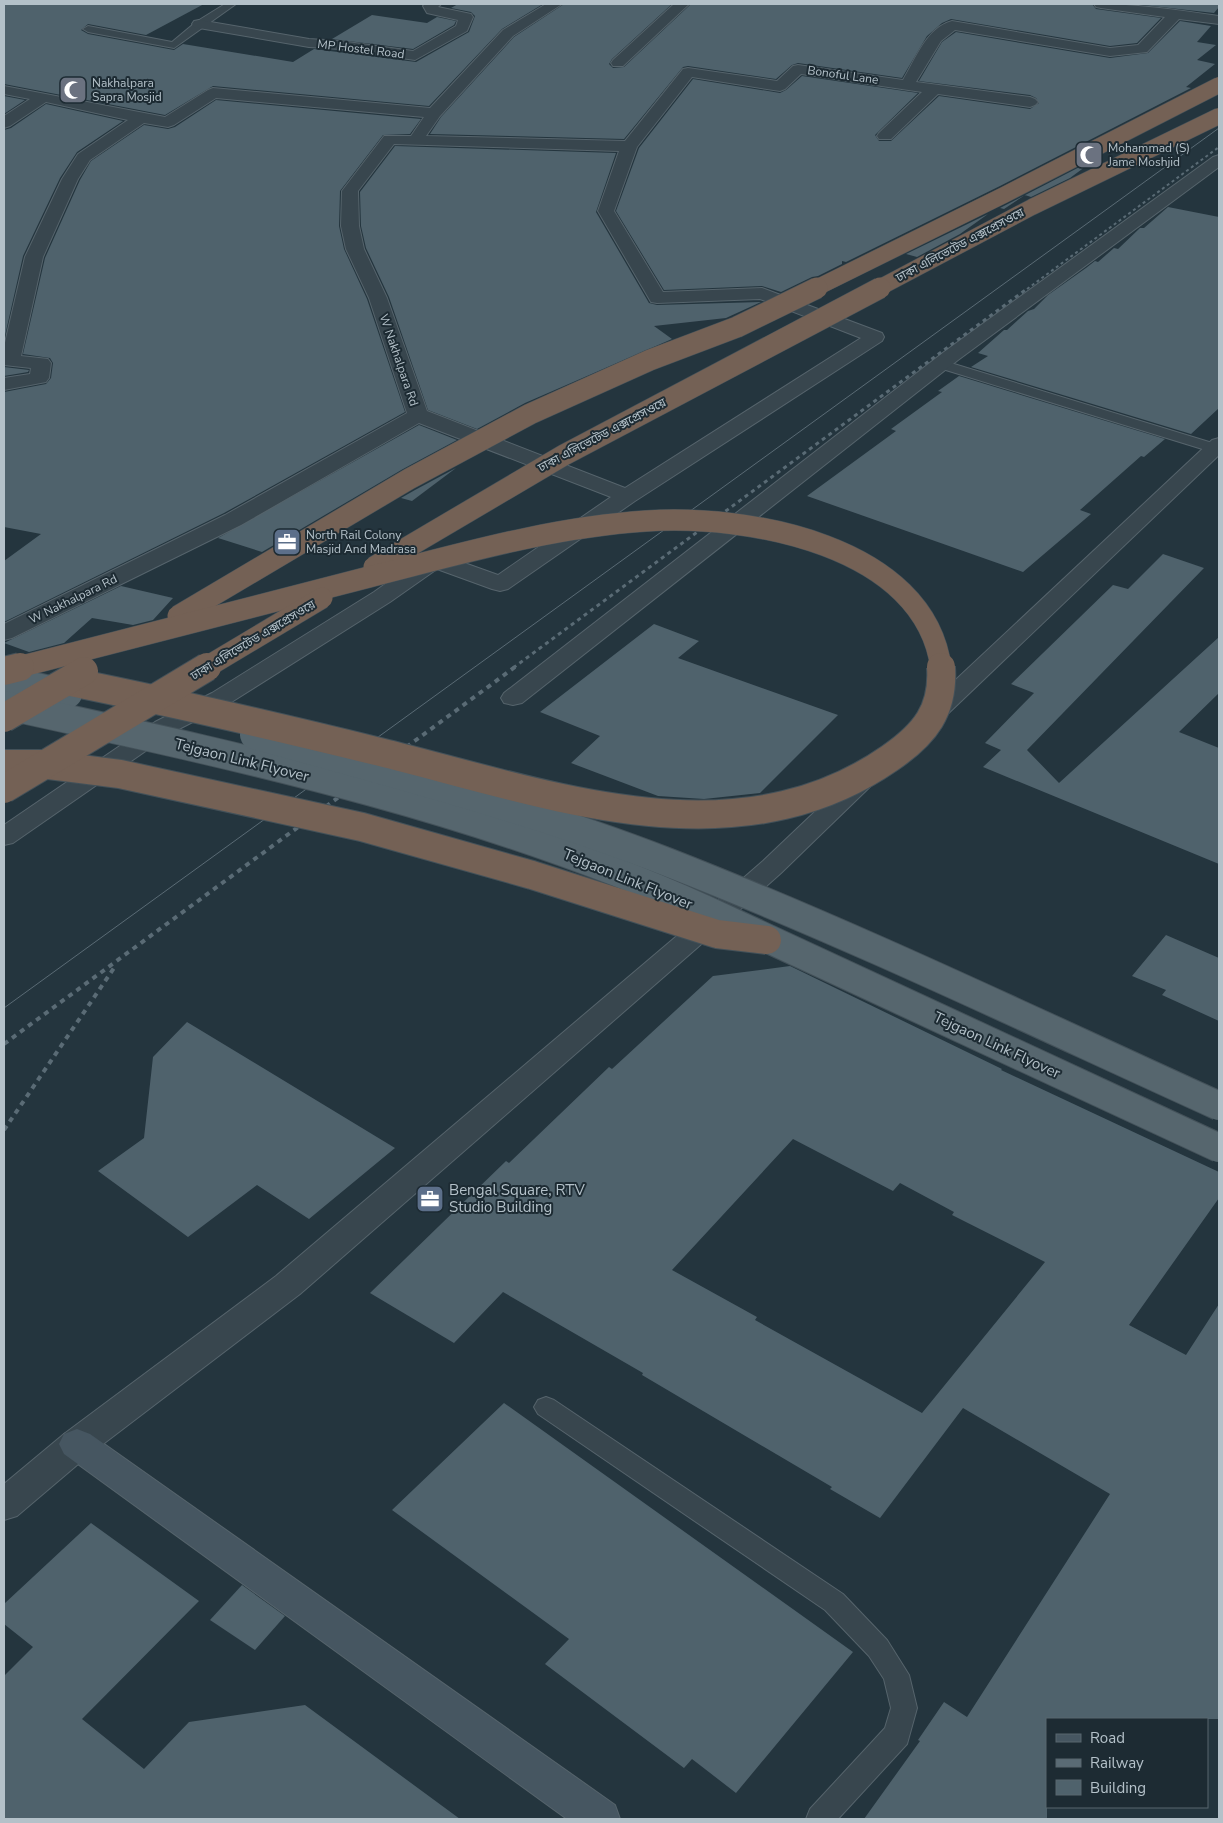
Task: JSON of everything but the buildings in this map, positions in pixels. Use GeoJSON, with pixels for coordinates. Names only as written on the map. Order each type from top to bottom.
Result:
{"type":"FeatureCollection","features":[{"type":"Feature","properties":{"kind":"highway","name":"ঢাকা এলিভেটেড এক্সপ্রেসওয়ে"},"geometry":{"type":"LineString","coordinates":[[4,718],[468,446],[530,414],[640,364],[746,323],[988,203],[1219,85]]}},
{"type":"Feature","properties":{"kind":"highway","name":"ঢাকা এলিভেটেড এক্সপ্রেসওয়ে"},"geometry":{"type":"LineString","coordinates":[[4,789],[452,519],[564,455],[1024,211],[1219,116]]}},
{"type":"Feature","properties":{"kind":"highway"},"geometry":{"type":"LineString","coordinates":[[4,671],[517,540],[598,524],[676,519],[738,524],[808,540],[851,557],[884,577],[908,597],[926,619],[936,640],[941,662],[943,689],[928,724],[899,754],[853,781],[790,803],[736,813],[681,815],[598,806],[545,795],[316,736],[71,682]]}},
{"type":"Feature","properties":{"kind":"highway"},"geometry":{"type":"LineString","coordinates":[[4,764],[41,764],[120,774],[362,827],[532,875],[717,934],[767,940]]}},
{"type":"Feature","properties":{"kind":"main road","name":"Tejgaon Link Flyover"},"geometry":{"type":"LineString","coordinates":[[4,680],[269,739],[400,775],[542,819],[664,861],[784,909],[1219,1106]]}},
{"type":"Feature","properties":{"kind":"main road","name":"Tejgaon Link Flyover"},"geometry":{"type":"LineString","coordinates":[[4,705],[110,727],[234,757],[420,806],[586,860],[682,899],[1219,1148]]}},
{"type":"Feature","properties":{"kind":"street","name":"MP Hostel Road"},"geometry":{"type":"LineString","coordinates":[[199,24],[309,44],[340,44],[414,56],[462,28],[466,17],[432,10],[430,6],[434,4]]}},
{"type":"Feature","properties":{"kind":"street"},"geometry":{"type":"LineString","coordinates":[[416,141],[434,113],[508,33],[555,4]]}},
{"type":"Feature","properties":{"kind":"street"},"geometry":{"type":"LineString","coordinates":[[618,63],[682,4]]}},
{"type":"Feature","properties":{"kind":"street"},"geometry":{"type":"LineString","coordinates":[[1101,4],[1219,20]]}},
{"type":"Feature","properties":{"kind":"street"},"geometry":{"type":"LineString","coordinates":[[1030,102],[907,85],[935,38],[952,25],[1110,52],[1142,49],[1177,14]]}},
{"type":"Feature","properties":{"kind":"street","name":"Bonoful Lane"},"geometry":{"type":"LineString","coordinates":[[629,146],[688,72],[780,86],[798,69],[907,85]]}},
{"type":"Feature","properties":{"kind":"street"},"geometry":{"type":"LineString","coordinates":[[885,136],[935,88]]}},
{"type":"Feature","properties":{"kind":"street"},"geometry":{"type":"LineString","coordinates":[[4,90],[168,122],[213,93],[434,113]]}},
{"type":"Feature","properties":{"kind":"street"},"geometry":{"type":"LineString","coordinates":[[4,123],[43,97]]}},
{"type":"Feature","properties":{"kind":"street"},"geometry":{"type":"LineString","coordinates":[[4,384],[38,378],[41,363],[10,361],[34,257],[70,179],[84,157],[141,118]]}},
{"type":"Feature","properties":{"kind":"street","name":"W Nakhalpara Rd"},"geometry":{"type":"LineString","coordinates":[[4,633],[234,520],[418,415],[378,298],[355,249],[350,226],[350,191],[390,139],[416,141]]}},
{"type":"Feature","properties":{"kind":"street"},"geometry":{"type":"LineString","coordinates":[[4,837],[164,727],[221,698],[382,597],[434,560],[500,584],[627,496],[875,337],[762,293],[657,298],[606,211],[629,146],[416,141]]}},
{"type":"Feature","properties":{"kind":"street"},"geometry":{"type":"LineString","coordinates":[[513,698],[941,364],[1219,160]]}},
{"type":"Feature","properties":{"kind":"street"},"geometry":{"type":"LineString","coordinates":[[4,300],[24,299]]}},
{"type":"Feature","properties":{"kind":"street"},"geometry":{"type":"LineString","coordinates":[[418,415],[627,496]]}},
{"type":"Feature","properties":{"kind":"street"},"geometry":{"type":"LineString","coordinates":[[4,1505],[77,1444],[288,1285],[688,941],[772,867],[1217,446]]}},
{"type":"Feature","properties":{"kind":"street"},"geometry":{"type":"LineString","coordinates":[[4,692],[164,727]]}},
{"type":"Feature","properties":{"kind":"street"},"geometry":{"type":"LineString","coordinates":[[77,1444],[600,1819]]}},
{"type":"Feature","properties":{"kind":"lane"},"geometry":{"type":"LineString","coordinates":[[88,29],[174,45],[199,24],[231,4]]}},
{"type":"Feature","properties":{"kind":"lane"},"geometry":{"type":"LineString","coordinates":[[941,364],[1217,446]]}},
{"type":"Feature","properties":{"kind":"lane"},"geometry":{"type":"LineString","coordinates":[[546,1407],[834,1602],[878,1648],[896,1675],[904,1708],[897,1735],[820,1819]]}},
{"type":"Feature","properties":{"kind":"tram line"},"geometry":{"type":"LineString","coordinates":[[4,1008],[1219,128]]}},
{"type":"Feature","properties":{"kind":"railway"},"geometry":{"type":"LineString","coordinates":[[1027,289],[1219,147]]}},
{"type":"Feature","properties":{"kind":"railway"},"geometry":{"type":"LineString","coordinates":[[513,668],[1028,288]]}},
{"type":"Feature","properties":{"kind":"railway"},"geometry":{"type":"LineString","coordinates":[[4,1044],[515,667]]}},
{"type":"Feature","properties":{"kind":"railway"},"geometry":{"type":"LineString","coordinates":[[4,1130],[116,965]]}},
{"type":"Feature","properties":{"kind":"place","name":"Nakhalpara Sapra Mosjid"},"geometry":{"type":"Point","coordinates":[73,90]}},
{"type":"Feature","properties":{"kind":"place","name":"Mohammad (S) Jame Moshjid"},"geometry":{"type":"Point","coordinates":[1089,155]}},
{"type":"Feature","properties":{"kind":"place","name":"North Rail Colony Masjid And Madrasa"},"geometry":{"type":"Point","coordinates":[287,542]}},
{"type":"Feature","properties":{"kind":"place","name":"Bengal Square, RTV Studio Building"},"geometry":{"type":"Point","coordinates":[430,1199]}}]}
